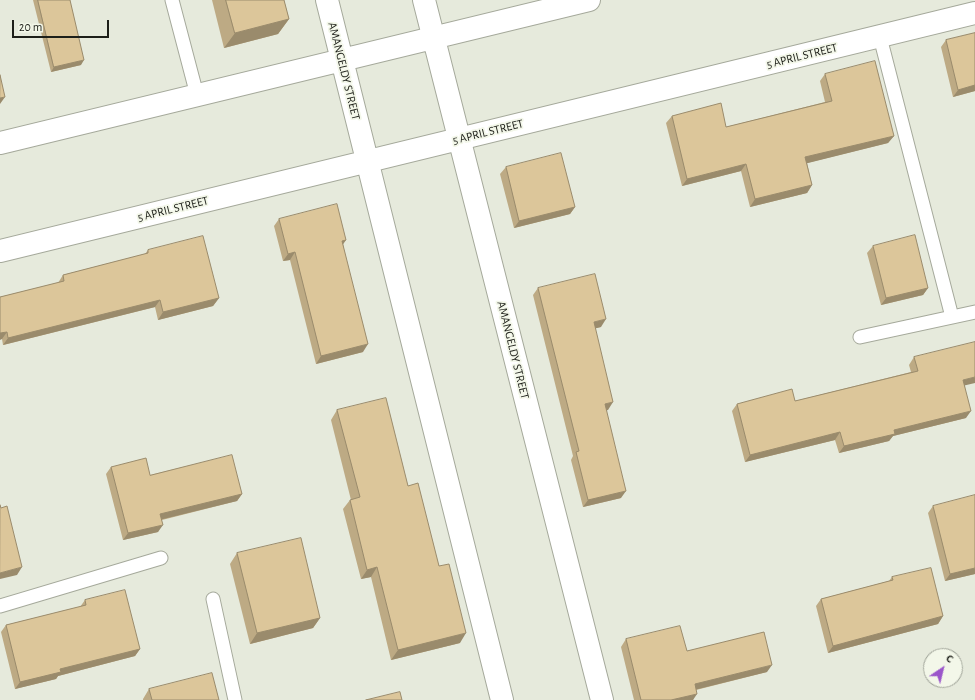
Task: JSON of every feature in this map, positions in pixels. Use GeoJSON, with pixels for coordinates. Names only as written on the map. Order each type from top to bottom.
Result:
{"type":"FeatureCollection","features":[{"type":"Feature","properties":{"kind":"street","name":"AMANGELDY STREET"},"geometry":{"type":"LineString","coordinates":[[327,0],[502,700]]}},
{"type":"Feature","properties":{"kind":"street","name":"AMANGELDY STREET"},"geometry":{"type":"LineString","coordinates":[[424,0],[602,700]]}},
{"type":"Feature","properties":{"kind":"street"},"geometry":{"type":"LineString","coordinates":[[0,143],[589,0]]}},
{"type":"Feature","properties":{"kind":"street","name":"5 APRIL STREET"},"geometry":{"type":"LineString","coordinates":[[0,251],[975,13]]}},
{"type":"Feature","properties":{"kind":"lane"},"geometry":{"type":"LineString","coordinates":[[172,0],[197,95]]}},
{"type":"Feature","properties":{"kind":"lane"},"geometry":{"type":"LineString","coordinates":[[880,37],[952,317]]}},
{"type":"Feature","properties":{"kind":"lane"},"geometry":{"type":"LineString","coordinates":[[860,336],[975,312]]}},
{"type":"Feature","properties":{"kind":"lane"},"geometry":{"type":"LineString","coordinates":[[0,606],[161,558]]}},
{"type":"Feature","properties":{"kind":"lane"},"geometry":{"type":"LineString","coordinates":[[213,599],[235,700]]}},
{"type":"Feature","properties":{"kind":"building"},"geometry":{"type":"Polygon","coordinates":[[[38,0],[70,0],[84,60],[54,67],[38,0]]]}},
{"type":"Feature","properties":{"kind":"building"},"geometry":{"type":"Polygon","coordinates":[[[226,0],[284,0],[289,19],[235,33],[226,0]]]}},
{"type":"Feature","properties":{"kind":"building"},"geometry":{"type":"Polygon","coordinates":[[[975,33],[975,85],[958,90],[946,40],[975,33]]]}},
{"type":"Feature","properties":{"kind":"building"},"geometry":{"type":"Polygon","coordinates":[[[875,61],[894,136],[805,157],[812,185],[755,199],[746,164],[687,179],[672,116],[721,103],[726,127],[832,101],[825,74],[875,61]]]}},
{"type":"Feature","properties":{"kind":"building"},"geometry":{"type":"Polygon","coordinates":[[[0,75],[5,97],[0,98],[0,75]]]}},
{"type":"Feature","properties":{"kind":"building"},"geometry":{"type":"Polygon","coordinates":[[[561,153],[575,207],[519,221],[506,167],[561,153]]]}},
{"type":"Feature","properties":{"kind":"building"},"geometry":{"type":"Polygon","coordinates":[[[337,204],[346,240],[342,241],[368,344],[321,356],[295,252],[288,254],[279,219],[337,204]]]}},
{"type":"Feature","properties":{"kind":"building"},"geometry":{"type":"Polygon","coordinates":[[[915,235],[928,288],[886,298],[873,246],[915,235]]]}},
{"type":"Feature","properties":{"kind":"building"},"geometry":{"type":"Polygon","coordinates":[[[203,236],[219,298],[163,312],[160,300],[8,338],[7,332],[0,333],[0,297],[64,281],[63,275],[148,253],[148,250],[203,236]]]}},
{"type":"Feature","properties":{"kind":"building"},"geometry":{"type":"Polygon","coordinates":[[[595,274],[606,319],[594,322],[613,402],[605,404],[626,491],[588,500],[576,452],[579,451],[538,288],[595,274]]]}},
{"type":"Feature","properties":{"kind":"building"},"geometry":{"type":"Polygon","coordinates":[[[975,342],[975,377],[963,380],[971,411],[894,430],[895,434],[844,446],[840,432],[750,455],[737,404],[792,389],[795,401],[918,371],[914,357],[975,342]]]}},
{"type":"Feature","properties":{"kind":"building"},"geometry":{"type":"Polygon","coordinates":[[[386,398],[408,486],[418,483],[439,566],[449,564],[466,633],[398,650],[377,567],[367,570],[350,500],[360,497],[337,410],[386,398]]]}},
{"type":"Feature","properties":{"kind":"building"},"geometry":{"type":"Polygon","coordinates":[[[232,455],[242,494],[160,514],[163,525],[128,533],[111,467],[146,458],[150,475],[232,455]]]}},
{"type":"Feature","properties":{"kind":"building"},"geometry":{"type":"Polygon","coordinates":[[[975,495],[975,568],[950,574],[933,506],[975,495]]]}},
{"type":"Feature","properties":{"kind":"building"},"geometry":{"type":"Polygon","coordinates":[[[0,505],[1,508],[7,506],[22,567],[0,573],[0,505]]]}},
{"type":"Feature","properties":{"kind":"building"},"geometry":{"type":"Polygon","coordinates":[[[301,538],[320,618],[257,633],[237,553],[301,538]]]}},
{"type":"Feature","properties":{"kind":"building"},"geometry":{"type":"Polygon","coordinates":[[[931,568],[943,616],[833,646],[821,599],[893,580],[892,577],[931,568]]]}},
{"type":"Feature","properties":{"kind":"building"},"geometry":{"type":"Polygon","coordinates":[[[125,590],[140,649],[60,669],[61,672],[20,682],[6,625],[86,605],[85,600],[125,590]]]}},
{"type":"Feature","properties":{"kind":"building"},"geometry":{"type":"Polygon","coordinates":[[[680,626],[687,651],[764,632],[772,665],[695,684],[697,694],[671,700],[641,700],[626,639],[680,626]]]}},
{"type":"Feature","properties":{"kind":"building"},"geometry":{"type":"Polygon","coordinates":[[[212,673],[219,700],[152,700],[149,689],[212,673]]]}},
{"type":"Feature","properties":{"kind":"building"},"geometry":{"type":"Polygon","coordinates":[[[400,692],[402,700],[366,700],[400,692]]]}}]}
